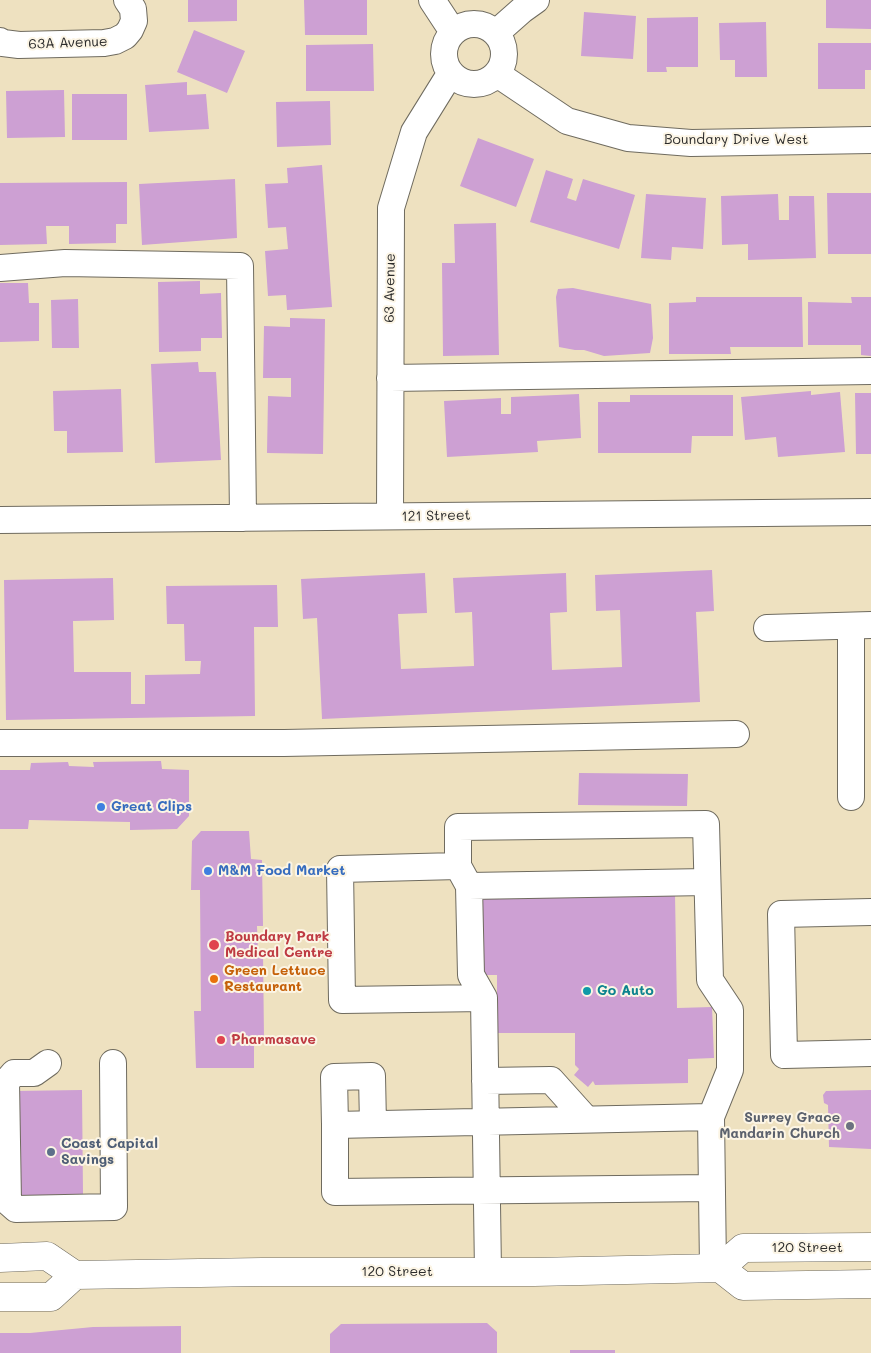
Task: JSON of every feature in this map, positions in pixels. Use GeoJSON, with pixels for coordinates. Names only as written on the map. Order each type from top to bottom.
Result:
{"type":"FeatureCollection","features":[{"type":"Feature","properties":{"kind":"main road","name":"120 Street"},"geometry":{"type":"LineString","coordinates":[[75,1275],[262,1272],[488,1272],[717,1268],[743,1248],[871,1247]]}},
{"type":"Feature","properties":{"kind":"main road"},"geometry":{"type":"LineString","coordinates":[[0,1258],[47,1256],[75,1275],[51,1297],[0,1297]]}},
{"type":"Feature","properties":{"kind":"main road"},"geometry":{"type":"LineString","coordinates":[[717,1268],[743,1286],[871,1284]]}},
{"type":"Feature","properties":{"kind":"street","name":"63A Avenue"},"geometry":{"type":"LineString","coordinates":[[0,41],[19,45],[104,43],[116,41],[125,36],[134,21],[133,9],[127,0]]}},
{"type":"Feature","properties":{"kind":"street"},"geometry":{"type":"LineString","coordinates":[[432,0],[453,32]]}},
{"type":"Feature","properties":{"kind":"street"},"geometry":{"type":"LineString","coordinates":[[496,33],[536,0]]}},
{"type":"Feature","properties":{"kind":"street"},"geometry":{"type":"LineString","coordinates":[[480,24],[496,33],[501,41],[504,58],[497,74],[489,81],[469,84],[459,81],[450,74],[443,57],[447,39],[453,32],[461,26],[480,24]]}},
{"type":"Feature","properties":{"kind":"street","name":"63 Avenue"},"geometry":{"type":"LineString","coordinates":[[390,516],[391,208],[414,132],[450,74]]}},
{"type":"Feature","properties":{"kind":"street","name":"Boundary Drive West"},"geometry":{"type":"LineString","coordinates":[[497,74],[567,121],[628,138],[692,143],[871,140]]}},
{"type":"Feature","properties":{"kind":"street"},"geometry":{"type":"LineString","coordinates":[[0,268],[65,263],[240,266],[242,518]]}},
{"type":"Feature","properties":{"kind":"street"},"geometry":{"type":"LineString","coordinates":[[390,378],[871,371]]}},
{"type":"Feature","properties":{"kind":"street","name":"121 Street"},"geometry":{"type":"LineString","coordinates":[[0,520],[871,512]]}},
{"type":"Feature","properties":{"kind":"street"},"geometry":{"type":"LineString","coordinates":[[766,628],[861,626],[851,797]]}},
{"type":"Feature","properties":{"kind":"street"},"geometry":{"type":"LineString","coordinates":[[0,744],[274,743],[736,734]]}},
{"type":"Feature","properties":{"kind":"street"},"geometry":{"type":"LineString","coordinates":[[488,1272],[484,998],[471,975],[464,876],[458,827],[706,824],[710,980],[730,1010],[730,1070],[711,1117],[712,1188],[717,1268]]}},
{"type":"Feature","properties":{"kind":"street"},"geometry":{"type":"LineString","coordinates":[[484,998],[342,1000],[340,869],[464,876],[707,882]]}},
{"type":"Feature","properties":{"kind":"street"},"geometry":{"type":"LineString","coordinates":[[871,912],[781,914],[784,1055],[871,1053]]}},
{"type":"Feature","properties":{"kind":"street"},"geometry":{"type":"LineString","coordinates":[[48,1063],[34,1073],[14,1073],[6,1082],[8,1202],[16,1209],[114,1207],[113,1063]]}},
{"type":"Feature","properties":{"kind":"street"},"geometry":{"type":"LineString","coordinates":[[373,1124],[372,1076],[334,1077],[335,1192],[712,1188]]}},
{"type":"Feature","properties":{"kind":"street"},"geometry":{"type":"LineString","coordinates":[[485,1081],[551,1080],[586,1119]]}},
{"type":"Feature","properties":{"kind":"street"},"geometry":{"type":"LineString","coordinates":[[334,1125],[711,1117]]}},
{"type":"Feature","properties":{"kind":"building"},"geometry":{"type":"Polygon","coordinates":[[[188,0],[237,0],[237,21],[188,22],[188,0]]]}},
{"type":"Feature","properties":{"kind":"building"},"geometry":{"type":"Polygon","coordinates":[[[304,0],[367,0],[367,35],[305,35],[304,0]]]}},
{"type":"Feature","properties":{"kind":"building"},"geometry":{"type":"Polygon","coordinates":[[[826,0],[871,0],[871,29],[826,28],[826,0]]]}},
{"type":"Feature","properties":{"kind":"building"},"geometry":{"type":"Polygon","coordinates":[[[584,12],[636,16],[633,59],[581,56],[584,12]]]}},
{"type":"Feature","properties":{"kind":"building"},"geometry":{"type":"Polygon","coordinates":[[[698,17],[698,67],[666,67],[667,72],[647,72],[647,18],[698,17]]]}},
{"type":"Feature","properties":{"kind":"building"},"geometry":{"type":"Polygon","coordinates":[[[766,22],[767,77],[735,77],[735,60],[720,60],[719,23],[766,22]]]}},
{"type":"Feature","properties":{"kind":"building"},"geometry":{"type":"Polygon","coordinates":[[[194,30],[245,51],[227,93],[177,72],[194,30]]]}},
{"type":"Feature","properties":{"kind":"building"},"geometry":{"type":"Polygon","coordinates":[[[818,43],[871,43],[871,70],[865,70],[865,89],[818,89],[818,43]]]}},
{"type":"Feature","properties":{"kind":"building"},"geometry":{"type":"Polygon","coordinates":[[[373,44],[374,91],[306,91],[306,45],[373,44]]]}},
{"type":"Feature","properties":{"kind":"building"},"geometry":{"type":"Polygon","coordinates":[[[187,82],[187,95],[206,94],[209,129],[149,132],[145,85],[187,82]]]}},
{"type":"Feature","properties":{"kind":"building"},"geometry":{"type":"Polygon","coordinates":[[[64,90],[65,137],[7,138],[6,91],[64,90]]]}},
{"type":"Feature","properties":{"kind":"building"},"geometry":{"type":"Polygon","coordinates":[[[72,94],[127,94],[127,140],[72,140],[72,94]]]}},
{"type":"Feature","properties":{"kind":"building"},"geometry":{"type":"Polygon","coordinates":[[[330,101],[331,145],[277,147],[276,102],[330,101]]]}},
{"type":"Feature","properties":{"kind":"building"},"geometry":{"type":"Polygon","coordinates":[[[478,138],[534,159],[516,207],[460,186],[478,138]]]}},
{"type":"Feature","properties":{"kind":"building"},"geometry":{"type":"Polygon","coordinates":[[[322,165],[332,307],[287,310],[286,295],[268,296],[265,251],[288,249],[286,227],[268,228],[265,184],[288,183],[287,168],[322,165]]]}},
{"type":"Feature","properties":{"kind":"building"},"geometry":{"type":"Polygon","coordinates":[[[546,170],[573,179],[567,198],[576,201],[583,179],[635,195],[619,249],[530,222],[546,170]]]}},
{"type":"Feature","properties":{"kind":"building"},"geometry":{"type":"Polygon","coordinates":[[[235,179],[237,238],[142,245],[139,184],[235,179]]]}},
{"type":"Feature","properties":{"kind":"building"},"geometry":{"type":"Polygon","coordinates":[[[127,182],[127,224],[116,224],[116,243],[69,244],[69,226],[46,226],[47,244],[0,245],[0,183],[127,182]]]}},
{"type":"Feature","properties":{"kind":"building"},"geometry":{"type":"Polygon","coordinates":[[[827,193],[871,193],[871,254],[828,254],[827,193]]]}},
{"type":"Feature","properties":{"kind":"building"},"geometry":{"type":"Polygon","coordinates":[[[646,194],[706,198],[703,249],[672,247],[671,260],[641,258],[646,194]]]}},
{"type":"Feature","properties":{"kind":"building"},"geometry":{"type":"Polygon","coordinates":[[[778,194],[779,220],[789,220],[789,196],[814,196],[816,258],[748,260],[748,244],[722,245],[721,196],[778,194]]]}},
{"type":"Feature","properties":{"kind":"building"},"geometry":{"type":"Polygon","coordinates":[[[496,223],[499,355],[443,356],[442,263],[455,263],[454,224],[496,223]]]}},
{"type":"Feature","properties":{"kind":"building"},"geometry":{"type":"Polygon","coordinates":[[[200,281],[200,294],[221,293],[222,338],[201,338],[201,351],[159,352],[158,282],[200,281]]]}},
{"type":"Feature","properties":{"kind":"building"},"geometry":{"type":"Polygon","coordinates":[[[0,283],[28,283],[29,303],[39,303],[39,341],[0,342],[0,283]]]}},
{"type":"Feature","properties":{"kind":"building"},"geometry":{"type":"Polygon","coordinates":[[[573,288],[651,304],[653,338],[650,353],[604,356],[584,350],[559,347],[556,297],[558,289],[573,288]]]}},
{"type":"Feature","properties":{"kind":"building"},"geometry":{"type":"Polygon","coordinates":[[[696,297],[802,297],[803,347],[730,347],[731,354],[669,354],[669,303],[696,302],[696,297]]]}},
{"type":"Feature","properties":{"kind":"building"},"geometry":{"type":"Polygon","coordinates":[[[851,297],[871,297],[871,356],[861,355],[861,345],[808,345],[808,302],[852,303],[851,297]]]}},
{"type":"Feature","properties":{"kind":"building"},"geometry":{"type":"Polygon","coordinates":[[[78,299],[79,348],[52,348],[51,300],[78,299]]]}},
{"type":"Feature","properties":{"kind":"building"},"geometry":{"type":"Polygon","coordinates":[[[290,318],[325,319],[323,454],[267,453],[268,396],[291,397],[291,378],[263,378],[264,326],[290,327],[290,318]]]}},
{"type":"Feature","properties":{"kind":"building"},"geometry":{"type":"Polygon","coordinates":[[[198,362],[199,372],[216,372],[221,460],[155,463],[151,364],[198,362]]]}},
{"type":"Feature","properties":{"kind":"building"},"geometry":{"type":"Polygon","coordinates":[[[121,389],[123,452],[67,453],[67,431],[54,431],[53,391],[121,389]]]}},
{"type":"Feature","properties":{"kind":"building"},"geometry":{"type":"Polygon","coordinates":[[[811,391],[811,395],[840,392],[845,452],[778,457],[776,437],[745,440],[741,397],[811,391]]]}},
{"type":"Feature","properties":{"kind":"building"},"geometry":{"type":"Polygon","coordinates":[[[855,393],[871,393],[871,454],[856,454],[855,393]]]}},
{"type":"Feature","properties":{"kind":"building"},"geometry":{"type":"Polygon","coordinates":[[[579,394],[581,438],[537,441],[538,452],[447,457],[444,401],[501,398],[501,414],[511,414],[511,397],[579,394]]]}},
{"type":"Feature","properties":{"kind":"building"},"geometry":{"type":"Polygon","coordinates":[[[630,395],[733,395],[733,436],[692,436],[691,453],[598,453],[598,402],[630,402],[630,395]]]}},
{"type":"Feature","properties":{"kind":"building"},"geometry":{"type":"Polygon","coordinates":[[[712,570],[714,611],[696,612],[700,702],[322,719],[317,618],[303,619],[301,579],[425,573],[427,613],[398,614],[401,669],[474,666],[472,612],[455,613],[453,578],[566,573],[567,612],[550,613],[552,670],[622,667],[620,610],[596,611],[595,575],[712,570]]]}},
{"type":"Feature","properties":{"kind":"building"},"geometry":{"type":"Polygon","coordinates":[[[113,578],[114,620],[73,621],[74,672],[131,672],[131,704],[145,704],[145,675],[200,674],[201,661],[185,661],[184,624],[167,624],[166,586],[277,585],[278,627],[254,627],[255,716],[6,720],[4,580],[113,578]]]}},
{"type":"Feature","properties":{"kind":"building"},"geometry":{"type":"Polygon","coordinates":[[[161,761],[162,769],[189,770],[189,816],[177,829],[130,830],[130,822],[29,820],[28,829],[0,829],[0,770],[30,770],[31,763],[68,762],[69,766],[94,767],[93,762],[161,761]]]}},
{"type":"Feature","properties":{"kind":"building"},"geometry":{"type":"Polygon","coordinates":[[[579,773],[688,774],[687,806],[578,805],[579,773]]]}},
{"type":"Feature","properties":{"kind":"building"},"geometry":{"type":"Polygon","coordinates":[[[201,831],[249,831],[251,859],[262,860],[263,926],[257,926],[258,952],[263,952],[264,1039],[254,1039],[254,1068],[196,1068],[194,1011],[201,1011],[200,890],[191,890],[192,841],[201,831]]]}},
{"type":"Feature","properties":{"kind":"building","name":"Go Auto"},"geometry":{"type":"Polygon","coordinates":[[[675,894],[677,1008],[712,1007],[714,1058],[688,1059],[688,1083],[595,1085],[593,1081],[588,1087],[574,1075],[579,1069],[575,1065],[575,1033],[497,1033],[497,975],[483,975],[481,897],[675,894]]]}},
{"type":"Feature","properties":{"kind":"building"},"geometry":{"type":"Polygon","coordinates":[[[82,1090],[83,1194],[15,1196],[14,1091],[82,1090]]]}},
{"type":"Feature","properties":{"kind":"building","name":"Surrey Grace Mandarin Church"},"geometry":{"type":"Polygon","coordinates":[[[871,1090],[871,1149],[829,1147],[828,1105],[824,1103],[823,1095],[826,1091],[871,1090]]]}},
{"type":"Feature","properties":{"kind":"building"},"geometry":{"type":"Polygon","coordinates":[[[487,1323],[497,1332],[497,1353],[330,1353],[330,1334],[341,1324],[487,1323]]]}},
{"type":"Feature","properties":{"kind":"building"},"geometry":{"type":"Polygon","coordinates":[[[181,1326],[181,1353],[0,1353],[0,1333],[30,1333],[93,1327],[181,1326]]]}},
{"type":"Feature","properties":{"kind":"building"},"geometry":{"type":"Polygon","coordinates":[[[570,1350],[615,1350],[615,1353],[570,1353],[570,1350]]]}},
{"type":"Feature","properties":{"kind":"place","name":"Great Clips"},"geometry":{"type":"Point","coordinates":[101,807]}},
{"type":"Feature","properties":{"kind":"place","name":"M&M Food Market"},"geometry":{"type":"Point","coordinates":[208,871]}},
{"type":"Feature","properties":{"kind":"place","name":"Boundary Park Medical Centre"},"geometry":{"type":"Point","coordinates":[214,945]}},
{"type":"Feature","properties":{"kind":"place","name":"Green Lettuce Restaurant"},"geometry":{"type":"Point","coordinates":[214,979]}},
{"type":"Feature","properties":{"kind":"place","name":"Go Auto"},"geometry":{"type":"Point","coordinates":[587,991]}},
{"type":"Feature","properties":{"kind":"place","name":"Pharmasave"},"geometry":{"type":"Point","coordinates":[221,1040]}},
{"type":"Feature","properties":{"kind":"place","name":"Surrey Grace Mandarin Church"},"geometry":{"type":"Point","coordinates":[850,1126]}},
{"type":"Feature","properties":{"kind":"place","name":"Coast Capital Savings"},"geometry":{"type":"Point","coordinates":[51,1152]}}]}
